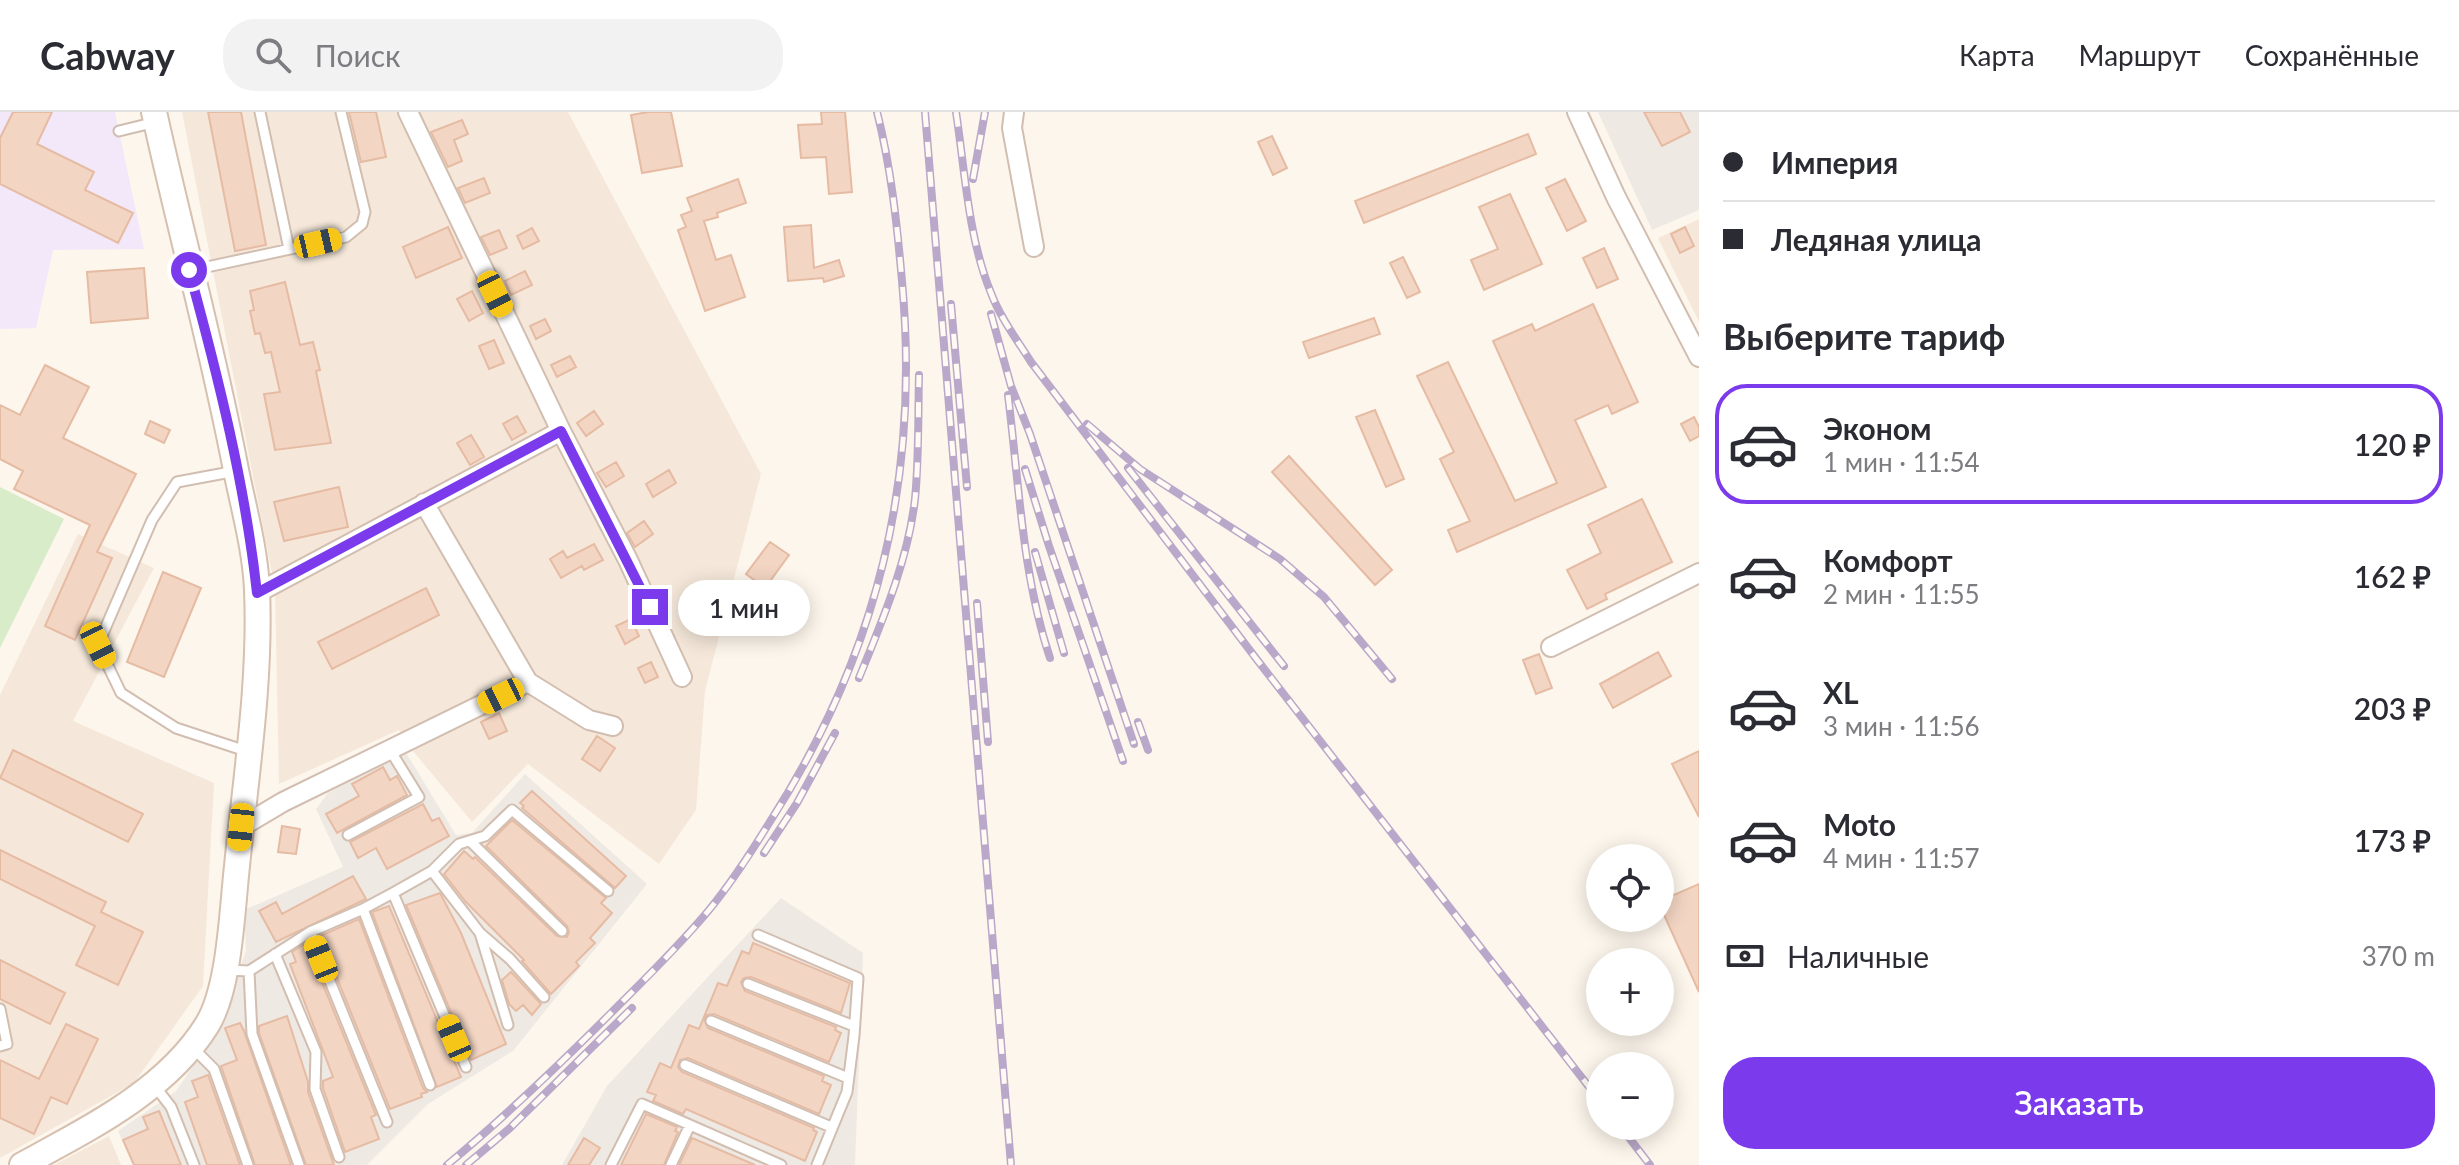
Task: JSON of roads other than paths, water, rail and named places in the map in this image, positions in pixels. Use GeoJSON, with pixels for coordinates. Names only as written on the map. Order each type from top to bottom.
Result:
{"type":"FeatureCollection","features":[{"type":"Feature","properties":{"kind":"street"},"geometry":{"type":"LineString","coordinates":[[408,112],[561,431],[628,560],[682,677]]}},
{"type":"Feature","properties":{"kind":"street"},"geometry":{"type":"LineString","coordinates":[[1014,112],[1012,128],[1034,247]]}},
{"type":"Feature","properties":{"kind":"street"},"geometry":{"type":"LineString","coordinates":[[1577,112],[1616,197],[1699,357]]}},
{"type":"Feature","properties":{"kind":"street"},"geometry":{"type":"LineString","coordinates":[[22,1165],[70,1139],[154,1085],[192,1047],[210,1022],[224,970],[254,704],[257,593],[253,550],[216,367],[189,270],[155,117]]}},
{"type":"Feature","properties":{"kind":"street"},"geometry":{"type":"LineString","coordinates":[[257,593],[561,431]]}},
{"type":"Feature","properties":{"kind":"street"},"geometry":{"type":"LineString","coordinates":[[424,503],[528,682],[589,720],[613,726]]}},
{"type":"Feature","properties":{"kind":"street"},"geometry":{"type":"LineString","coordinates":[[1551,647],[1699,573]]}},
{"type":"Feature","properties":{"kind":"street"},"geometry":{"type":"LineString","coordinates":[[241,827],[283,802],[528,682]]}},
{"type":"Feature","properties":{"kind":"lane"},"geometry":{"type":"LineString","coordinates":[[260,112],[289,249]]}},
{"type":"Feature","properties":{"kind":"lane"},"geometry":{"type":"LineString","coordinates":[[189,270],[346,237],[362,224],[365,212],[341,112]]}},
{"type":"Feature","properties":{"kind":"lane"},"geometry":{"type":"LineString","coordinates":[[119,131],[155,117]]}},
{"type":"Feature","properties":{"kind":"lane"},"geometry":{"type":"LineString","coordinates":[[236,471],[177,482],[152,520],[98,645],[121,693],[176,728],[249,752]]}},
{"type":"Feature","properties":{"kind":"lane"},"geometry":{"type":"LineString","coordinates":[[348,835],[419,797],[390,750]]}},
{"type":"Feature","properties":{"kind":"lane"},"geometry":{"type":"LineString","coordinates":[[224,970],[249,971],[310,932],[393,893],[432,871],[459,844],[485,836],[512,810],[608,891]]}},
{"type":"Feature","properties":{"kind":"lane"},"geometry":{"type":"LineString","coordinates":[[470,841],[562,931]]}},
{"type":"Feature","properties":{"kind":"lane"},"geometry":{"type":"LineString","coordinates":[[432,871],[480,933],[510,959],[544,997]]}},
{"type":"Feature","properties":{"kind":"lane"},"geometry":{"type":"LineString","coordinates":[[393,893],[466,1067]]}},
{"type":"Feature","properties":{"kind":"lane"},"geometry":{"type":"LineString","coordinates":[[363,909],[430,1085]]}},
{"type":"Feature","properties":{"kind":"lane"},"geometry":{"type":"LineString","coordinates":[[310,932],[387,1122]]}},
{"type":"Feature","properties":{"kind":"lane"},"geometry":{"type":"LineString","coordinates":[[480,933],[508,1025]]}},
{"type":"Feature","properties":{"kind":"lane"},"geometry":{"type":"LineString","coordinates":[[758,935],[858,978],[847,1092],[817,1165]]}},
{"type":"Feature","properties":{"kind":"lane"},"geometry":{"type":"LineString","coordinates":[[275,954],[316,1052],[315,1089],[339,1157]]}},
{"type":"Feature","properties":{"kind":"lane"},"geometry":{"type":"LineString","coordinates":[[249,971],[252,1034],[299,1165]]}},
{"type":"Feature","properties":{"kind":"lane"},"geometry":{"type":"LineString","coordinates":[[748,984],[854,1026]]}},
{"type":"Feature","properties":{"kind":"lane"},"geometry":{"type":"LineString","coordinates":[[0,1009],[7,1044],[0,1046]]}},
{"type":"Feature","properties":{"kind":"lane"},"geometry":{"type":"LineString","coordinates":[[711,1021],[848,1078]]}},
{"type":"Feature","properties":{"kind":"lane"},"geometry":{"type":"LineString","coordinates":[[192,1047],[214,1069],[248,1165]]}},
{"type":"Feature","properties":{"kind":"lane"},"geometry":{"type":"LineString","coordinates":[[685,1065],[831,1127]]}},
{"type":"Feature","properties":{"kind":"lane"},"geometry":{"type":"LineString","coordinates":[[154,1085],[171,1107],[194,1165]]}},
{"type":"Feature","properties":{"kind":"lane"},"geometry":{"type":"LineString","coordinates":[[611,1165],[642,1104],[781,1165]]}},
{"type":"Feature","properties":{"kind":"lane"},"geometry":{"type":"LineString","coordinates":[[671,1165],[690,1125]]}},
{"type":"Feature","properties":{"kind":"railway"},"geometry":{"type":"LineString","coordinates":[[447,1165],[572,1052],[709,910],[771,820],[808,757],[839,693],[864,628],[883,562],[897,494],[904,425],[906,354],[902,281],[893,196],[877,112]]}},
{"type":"Feature","properties":{"kind":"railway"},"geometry":{"type":"LineString","coordinates":[[925,112],[1011,1165]]}},
{"type":"Feature","properties":{"kind":"railway"},"geometry":{"type":"LineString","coordinates":[[956,112],[968,204],[983,272],[1004,320],[1031,362],[1258,661],[1586,1083]]}},
{"type":"Feature","properties":{"kind":"railway"},"geometry":{"type":"LineString","coordinates":[[973,179],[985,112]]}},
{"type":"Feature","properties":{"kind":"railway"},"geometry":{"type":"LineString","coordinates":[[951,304],[967,487]]}},
{"type":"Feature","properties":{"kind":"railway"},"geometry":{"type":"LineString","coordinates":[[991,314],[1011,386],[1134,744]]}},
{"type":"Feature","properties":{"kind":"railway"},"geometry":{"type":"LineString","coordinates":[[859,678],[893,590],[912,522],[917,469],[919,375]]}},
{"type":"Feature","properties":{"kind":"railway"},"geometry":{"type":"LineString","coordinates":[[1008,395],[1027,561],[1050,658]]}},
{"type":"Feature","properties":{"kind":"railway"},"geometry":{"type":"LineString","coordinates":[[1087,424],[1140,469],[1280,559],[1324,597],[1392,679]]}},
{"type":"Feature","properties":{"kind":"railway"},"geometry":{"type":"LineString","coordinates":[[1128,468],[1284,666]]}},
{"type":"Feature","properties":{"kind":"railway"},"geometry":{"type":"LineString","coordinates":[[1025,469],[1123,761]]}},
{"type":"Feature","properties":{"kind":"railway"},"geometry":{"type":"LineString","coordinates":[[1035,552],[1064,653]]}},
{"type":"Feature","properties":{"kind":"railway"},"geometry":{"type":"LineString","coordinates":[[977,603],[988,742]]}},
{"type":"Feature","properties":{"kind":"railway"},"geometry":{"type":"LineString","coordinates":[[1138,722],[1148,750]]}},
{"type":"Feature","properties":{"kind":"railway"},"geometry":{"type":"LineString","coordinates":[[764,853],[797,803],[835,733]]}},
{"type":"Feature","properties":{"kind":"railway"},"geometry":{"type":"LineString","coordinates":[[466,1165],[510,1128],[632,1008]]}},
{"type":"Feature","properties":{"kind":"railway"},"geometry":{"type":"LineString","coordinates":[[1631,1140],[1650,1165]]}}]}
